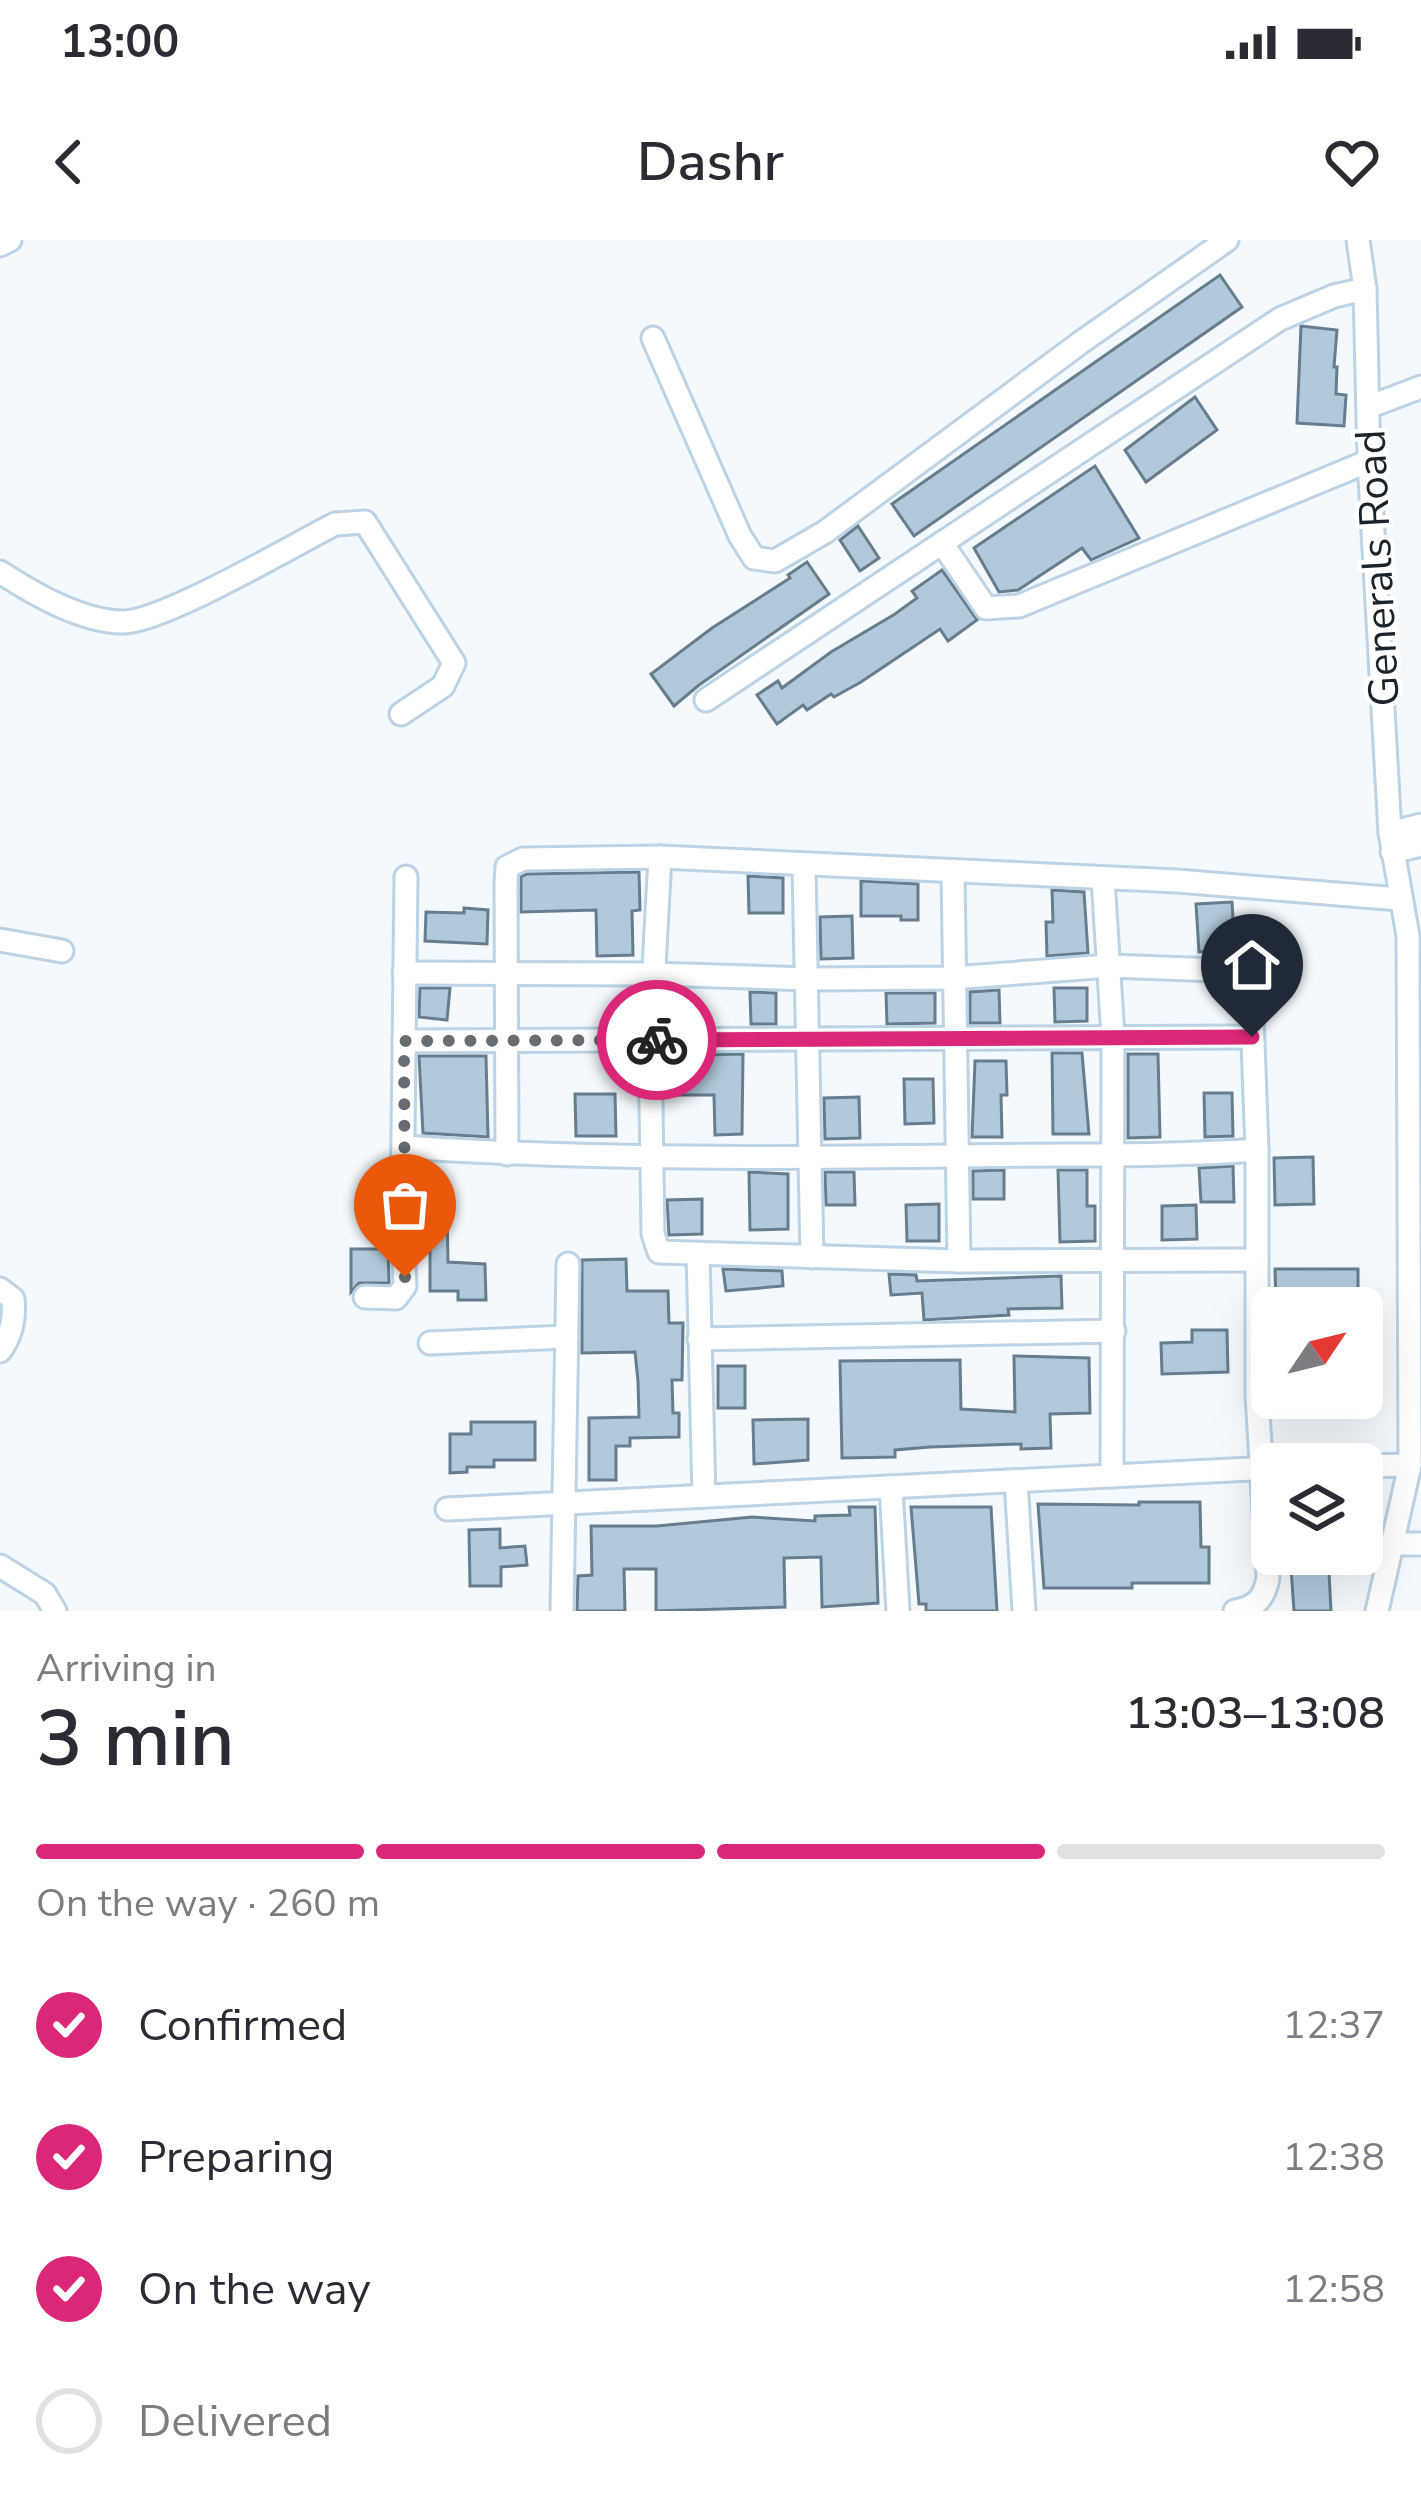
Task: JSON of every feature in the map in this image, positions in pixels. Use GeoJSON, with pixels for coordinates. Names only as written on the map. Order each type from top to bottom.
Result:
{"type":"FeatureCollection","features":[{"type":"Feature","properties":{"kind":"street"},"geometry":{"type":"LineString","coordinates":[[0,245],[10,240]]}},
{"type":"Feature","properties":{"kind":"street"},"geometry":{"type":"LineString","coordinates":[[653,338],[740,536],[754,558],[775,561],[825,532],[1227,240]]}},
{"type":"Feature","properties":{"kind":"street","name":"Generals Road"},"geometry":{"type":"LineString","coordinates":[[1358,240],[1365,290],[1369,460],[1391,843],[1399,899],[1415,939],[1410,1466],[1377,1611]]}},
{"type":"Feature","properties":{"kind":"street"},"geometry":{"type":"LineString","coordinates":[[706,700],[1280,320],[1334,296],[1365,290]]}},
{"type":"Feature","properties":{"kind":"street"},"geometry":{"type":"LineString","coordinates":[[1371,406],[1421,387]]}},
{"type":"Feature","properties":{"kind":"street"},"geometry":{"type":"LineString","coordinates":[[942,543],[986,608],[997,610],[1369,460]]}},
{"type":"Feature","properties":{"kind":"street"},"geometry":{"type":"LineString","coordinates":[[0,572],[94,618],[123,622],[159,613],[335,524],[365,522],[454,663],[443,686],[401,714]]}},
{"type":"Feature","properties":{"kind":"street"},"geometry":{"type":"LineString","coordinates":[[1391,843],[1421,825]]}},
{"type":"Feature","properties":{"kind":"street"},"geometry":{"type":"LineString","coordinates":[[1391,843],[1421,845]]}},
{"type":"Feature","properties":{"kind":"street"},"geometry":{"type":"LineString","coordinates":[[506,1154],[506,884],[512,862],[660,857],[1177,881],[1399,899]]}},
{"type":"Feature","properties":{"kind":"street"},"geometry":{"type":"LineString","coordinates":[[660,857],[650,1040],[655,1246],[664,1254],[959,1261],[1257,1260]]}},
{"type":"Feature","properties":{"kind":"street"},"geometry":{"type":"LineString","coordinates":[[804,867],[812,1257]]}},
{"type":"Feature","properties":{"kind":"street"},"geometry":{"type":"LineString","coordinates":[[953,874],[959,1261]]}},
{"type":"Feature","properties":{"kind":"street"},"geometry":{"type":"LineString","coordinates":[[365,1297],[396,1298],[405,1286],[406,877]]}},
{"type":"Feature","properties":{"kind":"street"},"geometry":{"type":"LineString","coordinates":[[1103,879],[1113,1037],[1112,1476]]}},
{"type":"Feature","properties":{"kind":"street"},"geometry":{"type":"LineString","coordinates":[[0,940],[62,951]]}},
{"type":"Feature","properties":{"kind":"street"},"geometry":{"type":"LineString","coordinates":[[404,973],[808,980],[952,978],[1109,966],[1243,971],[1251,989],[1260,1287]]}},
{"type":"Feature","properties":{"kind":"street"},"geometry":{"type":"LineString","coordinates":[[404,1041],[1252,1037]]}},
{"type":"Feature","properties":{"kind":"street"},"geometry":{"type":"LineString","coordinates":[[405,1147],[506,1154],[809,1160],[1114,1157],[1257,1150]]}},
{"type":"Feature","properties":{"kind":"street"},"geometry":{"type":"LineString","coordinates":[[698,1254],[704,1496]]}},
{"type":"Feature","properties":{"kind":"street"},"geometry":{"type":"LineString","coordinates":[[562,1611],[568,1264]]}},
{"type":"Feature","properties":{"kind":"street"},"geometry":{"type":"LineString","coordinates":[[0,1289],[13,1299],[14,1311],[8,1340],[0,1351]]}},
{"type":"Feature","properties":{"kind":"street"},"geometry":{"type":"LineString","coordinates":[[699,1339],[1114,1331]]}},
{"type":"Feature","properties":{"kind":"street"},"geometry":{"type":"LineString","coordinates":[[430,1342],[567,1337]]}},
{"type":"Feature","properties":{"kind":"street"},"geometry":{"type":"LineString","coordinates":[[1383,1466],[1410,1466]]}},
{"type":"Feature","properties":{"kind":"street"},"geometry":{"type":"LineString","coordinates":[[446,1509],[1251,1469]]}},
{"type":"Feature","properties":{"kind":"street"},"geometry":{"type":"LineString","coordinates":[[1016,1481],[1024,1611]]}},
{"type":"Feature","properties":{"kind":"street"},"geometry":{"type":"LineString","coordinates":[[891,1487],[898,1611]]}},
{"type":"Feature","properties":{"kind":"street"},"geometry":{"type":"LineString","coordinates":[[1391,1544],[1421,1544]]}},
{"type":"Feature","properties":{"kind":"street"},"geometry":{"type":"LineString","coordinates":[[0,1566],[45,1594],[55,1611]]}},
{"type":"Feature","properties":{"kind":"street"},"geometry":{"type":"LineString","coordinates":[[1235,1611],[1251,1607],[1266,1589],[1266,1575]]}},
{"type":"Feature","properties":{"kind":"building"},"geometry":{"type":"Polygon","coordinates":[[[1220,275],[1242,307],[914,536],[892,504],[1220,275]]]}},
{"type":"Feature","properties":{"kind":"building"},"geometry":{"type":"Polygon","coordinates":[[[1301,326],[1337,330],[1334,367],[1336,394],[1346,395],[1344,426],[1297,423],[1301,326]]]}},
{"type":"Feature","properties":{"kind":"building"},"geometry":{"type":"Polygon","coordinates":[[[1195,397],[1217,430],[1146,482],[1125,450],[1195,397]]]}},
{"type":"Feature","properties":{"kind":"building"},"geometry":{"type":"Polygon","coordinates":[[[1095,466],[1139,538],[1091,560],[1082,548],[1018,590],[999,592],[974,548],[1095,466]]]}},
{"type":"Feature","properties":{"kind":"building"},"geometry":{"type":"Polygon","coordinates":[[[858,526],[879,558],[860,571],[840,540],[858,526]]]}},
{"type":"Feature","properties":{"kind":"building"},"geometry":{"type":"Polygon","coordinates":[[[807,562],[829,594],[674,706],[651,674],[807,562]]]}},
{"type":"Feature","properties":{"kind":"building"},"geometry":{"type":"Polygon","coordinates":[[[942,570],[977,620],[948,641],[940,629],[861,682],[807,710],[803,705],[777,724],[757,695],[778,681],[782,688],[895,614],[917,598],[912,591],[942,570]]]}},
{"type":"Feature","properties":{"kind":"building"},"geometry":{"type":"Polygon","coordinates":[[[639,872],[640,910],[632,911],[633,955],[597,956],[596,910],[521,912],[521,877],[527,874],[639,872]]]}},
{"type":"Feature","properties":{"kind":"building"},"geometry":{"type":"Polygon","coordinates":[[[748,876],[783,878],[783,913],[749,913],[748,876]]]}},
{"type":"Feature","properties":{"kind":"building"},"geometry":{"type":"Polygon","coordinates":[[[861,881],[918,884],[918,920],[861,916],[861,881]]]}},
{"type":"Feature","properties":{"kind":"building"},"geometry":{"type":"Polygon","coordinates":[[[1052,890],[1084,892],[1088,953],[1047,956],[1052,890]]]}},
{"type":"Feature","properties":{"kind":"building"},"geometry":{"type":"Polygon","coordinates":[[[1232,902],[1235,949],[1199,952],[1196,904],[1232,902]]]}},
{"type":"Feature","properties":{"kind":"building"},"geometry":{"type":"Polygon","coordinates":[[[464,908],[488,910],[487,944],[425,941],[426,912],[464,913],[464,908]]]}},
{"type":"Feature","properties":{"kind":"building"},"geometry":{"type":"Polygon","coordinates":[[[852,916],[853,958],[821,959],[820,917],[852,916]]]}},
{"type":"Feature","properties":{"kind":"building"},"geometry":{"type":"Polygon","coordinates":[[[420,988],[450,988],[447,1020],[419,1017],[420,988]]]}},
{"type":"Feature","properties":{"kind":"building"},"geometry":{"type":"Polygon","coordinates":[[[1054,988],[1087,988],[1087,1021],[1055,1022],[1054,988]]]}},
{"type":"Feature","properties":{"kind":"building"},"geometry":{"type":"Polygon","coordinates":[[[999,990],[1000,1023],[970,1023],[970,992],[999,990]]]}},
{"type":"Feature","properties":{"kind":"building"},"geometry":{"type":"Polygon","coordinates":[[[750,992],[776,993],[776,1024],[751,1024],[750,992]]]}},
{"type":"Feature","properties":{"kind":"building"},"geometry":{"type":"Polygon","coordinates":[[[886,993],[935,993],[935,1023],[887,1024],[886,993]]]}},
{"type":"Feature","properties":{"kind":"building"},"geometry":{"type":"Polygon","coordinates":[[[1052,1053],[1082,1053],[1089,1134],[1053,1134],[1052,1053]]]}},
{"type":"Feature","properties":{"kind":"building"},"geometry":{"type":"Polygon","coordinates":[[[743,1054],[742,1134],[715,1135],[714,1095],[670,1095],[669,1064],[707,1063],[707,1055],[743,1054]]]}},
{"type":"Feature","properties":{"kind":"building"},"geometry":{"type":"Polygon","coordinates":[[[1128,1054],[1158,1054],[1160,1137],[1128,1138],[1128,1054]]]}},
{"type":"Feature","properties":{"kind":"building"},"geometry":{"type":"Polygon","coordinates":[[[419,1056],[486,1056],[488,1137],[423,1133],[419,1056]]]}},
{"type":"Feature","properties":{"kind":"building"},"geometry":{"type":"Polygon","coordinates":[[[975,1061],[1006,1061],[1002,1137],[972,1137],[975,1061]]]}},
{"type":"Feature","properties":{"kind":"building"},"geometry":{"type":"Polygon","coordinates":[[[904,1079],[933,1079],[934,1123],[905,1124],[904,1079]]]}},
{"type":"Feature","properties":{"kind":"building"},"geometry":{"type":"Polygon","coordinates":[[[1204,1093],[1232,1093],[1233,1136],[1205,1137],[1204,1093]]]}},
{"type":"Feature","properties":{"kind":"building"},"geometry":{"type":"Polygon","coordinates":[[[575,1094],[615,1094],[616,1136],[576,1136],[575,1094]]]}},
{"type":"Feature","properties":{"kind":"building"},"geometry":{"type":"Polygon","coordinates":[[[859,1097],[860,1138],[825,1139],[824,1098],[859,1097]]]}},
{"type":"Feature","properties":{"kind":"building"},"geometry":{"type":"Polygon","coordinates":[[[1313,1157],[1314,1204],[1275,1205],[1274,1158],[1313,1157]]]}},
{"type":"Feature","properties":{"kind":"building"},"geometry":{"type":"Polygon","coordinates":[[[1233,1166],[1234,1202],[1201,1202],[1199,1168],[1233,1166]]]}},
{"type":"Feature","properties":{"kind":"building"},"geometry":{"type":"Polygon","coordinates":[[[1004,1170],[1004,1199],[973,1199],[973,1171],[1004,1170]]]}},
{"type":"Feature","properties":{"kind":"building"},"geometry":{"type":"Polygon","coordinates":[[[1058,1170],[1087,1170],[1087,1206],[1095,1206],[1095,1241],[1060,1242],[1058,1170]]]}},
{"type":"Feature","properties":{"kind":"building"},"geometry":{"type":"Polygon","coordinates":[[[749,1172],[788,1174],[788,1229],[750,1230],[749,1172]]]}},
{"type":"Feature","properties":{"kind":"building"},"geometry":{"type":"Polygon","coordinates":[[[825,1172],[854,1172],[855,1205],[826,1205],[825,1172]]]}},
{"type":"Feature","properties":{"kind":"building"},"geometry":{"type":"Polygon","coordinates":[[[702,1199],[702,1234],[669,1235],[667,1200],[702,1199]]]}},
{"type":"Feature","properties":{"kind":"building"},"geometry":{"type":"Polygon","coordinates":[[[939,1204],[939,1241],[907,1241],[906,1205],[939,1204]]]}},
{"type":"Feature","properties":{"kind":"building"},"geometry":{"type":"Polygon","coordinates":[[[1196,1205],[1197,1239],[1162,1240],[1162,1206],[1196,1205]]]}},
{"type":"Feature","properties":{"kind":"building"},"geometry":{"type":"Polygon","coordinates":[[[447,1209],[448,1262],[485,1264],[486,1300],[458,1300],[458,1291],[430,1291],[430,1245],[420,1246],[419,1210],[447,1209]]]}},
{"type":"Feature","properties":{"kind":"building"},"geometry":{"type":"Polygon","coordinates":[[[351,1249],[388,1249],[389,1283],[359,1283],[351,1292],[351,1249]]]}},
{"type":"Feature","properties":{"kind":"building"},"geometry":{"type":"Polygon","coordinates":[[[626,1259],[627,1291],[668,1291],[669,1323],[683,1323],[682,1380],[672,1380],[679,1437],[630,1438],[630,1446],[616,1446],[616,1480],[589,1480],[589,1418],[639,1417],[638,1381],[635,1352],[582,1353],[582,1260],[626,1259]]]}},
{"type":"Feature","properties":{"kind":"building"},"geometry":{"type":"Polygon","coordinates":[[[723,1269],[782,1271],[783,1286],[726,1291],[723,1269]]]}},
{"type":"Feature","properties":{"kind":"building"},"geometry":{"type":"Polygon","coordinates":[[[1275,1269],[1358,1269],[1358,1287],[1275,1287],[1275,1269]]]}},
{"type":"Feature","properties":{"kind":"building"},"geometry":{"type":"Polygon","coordinates":[[[889,1274],[916,1275],[917,1281],[1061,1276],[1062,1308],[1008,1309],[1009,1315],[924,1320],[922,1293],[891,1295],[889,1274]]]}},
{"type":"Feature","properties":{"kind":"building"},"geometry":{"type":"Polygon","coordinates":[[[1192,1330],[1227,1330],[1228,1372],[1162,1374],[1161,1343],[1192,1342],[1192,1330]]]}},
{"type":"Feature","properties":{"kind":"building"},"geometry":{"type":"Polygon","coordinates":[[[1014,1356],[1089,1358],[1090,1413],[1050,1414],[1051,1448],[1021,1449],[1021,1444],[930,1447],[895,1450],[895,1457],[842,1458],[840,1361],[960,1360],[961,1409],[1015,1412],[1014,1356]]]}},
{"type":"Feature","properties":{"kind":"building"},"geometry":{"type":"Polygon","coordinates":[[[718,1366],[745,1366],[745,1408],[718,1408],[718,1366]]]}},
{"type":"Feature","properties":{"kind":"building"},"geometry":{"type":"Polygon","coordinates":[[[808,1419],[808,1460],[754,1464],[753,1420],[808,1419]]]}},
{"type":"Feature","properties":{"kind":"building"},"geometry":{"type":"Polygon","coordinates":[[[471,1422],[535,1422],[535,1460],[494,1460],[494,1467],[467,1467],[467,1472],[450,1473],[450,1434],[471,1434],[471,1422]]]}},
{"type":"Feature","properties":{"kind":"building"},"geometry":{"type":"Polygon","coordinates":[[[1200,1502],[1201,1547],[1209,1547],[1209,1583],[1044,1588],[1038,1504],[1200,1502]]]}},
{"type":"Feature","properties":{"kind":"building"},"geometry":{"type":"Polygon","coordinates":[[[849,1507],[875,1507],[878,1603],[822,1607],[821,1557],[784,1558],[785,1607],[656,1611],[656,1569],[624,1569],[625,1611],[577,1611],[578,1576],[592,1575],[591,1526],[657,1526],[752,1517],[815,1521],[815,1516],[850,1515],[849,1507]]]}},
{"type":"Feature","properties":{"kind":"building"},"geometry":{"type":"Polygon","coordinates":[[[911,1507],[991,1507],[997,1611],[926,1611],[926,1604],[919,1604],[911,1507]]]}},
{"type":"Feature","properties":{"kind":"building"},"geometry":{"type":"Polygon","coordinates":[[[500,1529],[500,1548],[525,1546],[527,1565],[501,1567],[501,1586],[470,1586],[469,1530],[500,1529]]]}},
{"type":"Feature","properties":{"kind":"building"},"geometry":{"type":"Polygon","coordinates":[[[1291,1575],[1329,1575],[1331,1611],[1294,1611],[1291,1575]]]}},
{"type":"Feature","properties":{"kind":"way so far"},"geometry":{"type":"LineString","coordinates":[[405,1277],[404,1041],[657,1040]]}},
{"type":"Feature","properties":{"kind":"route"},"geometry":{"type":"LineString","coordinates":[[657,1040],[1252,1037]]}}]}
